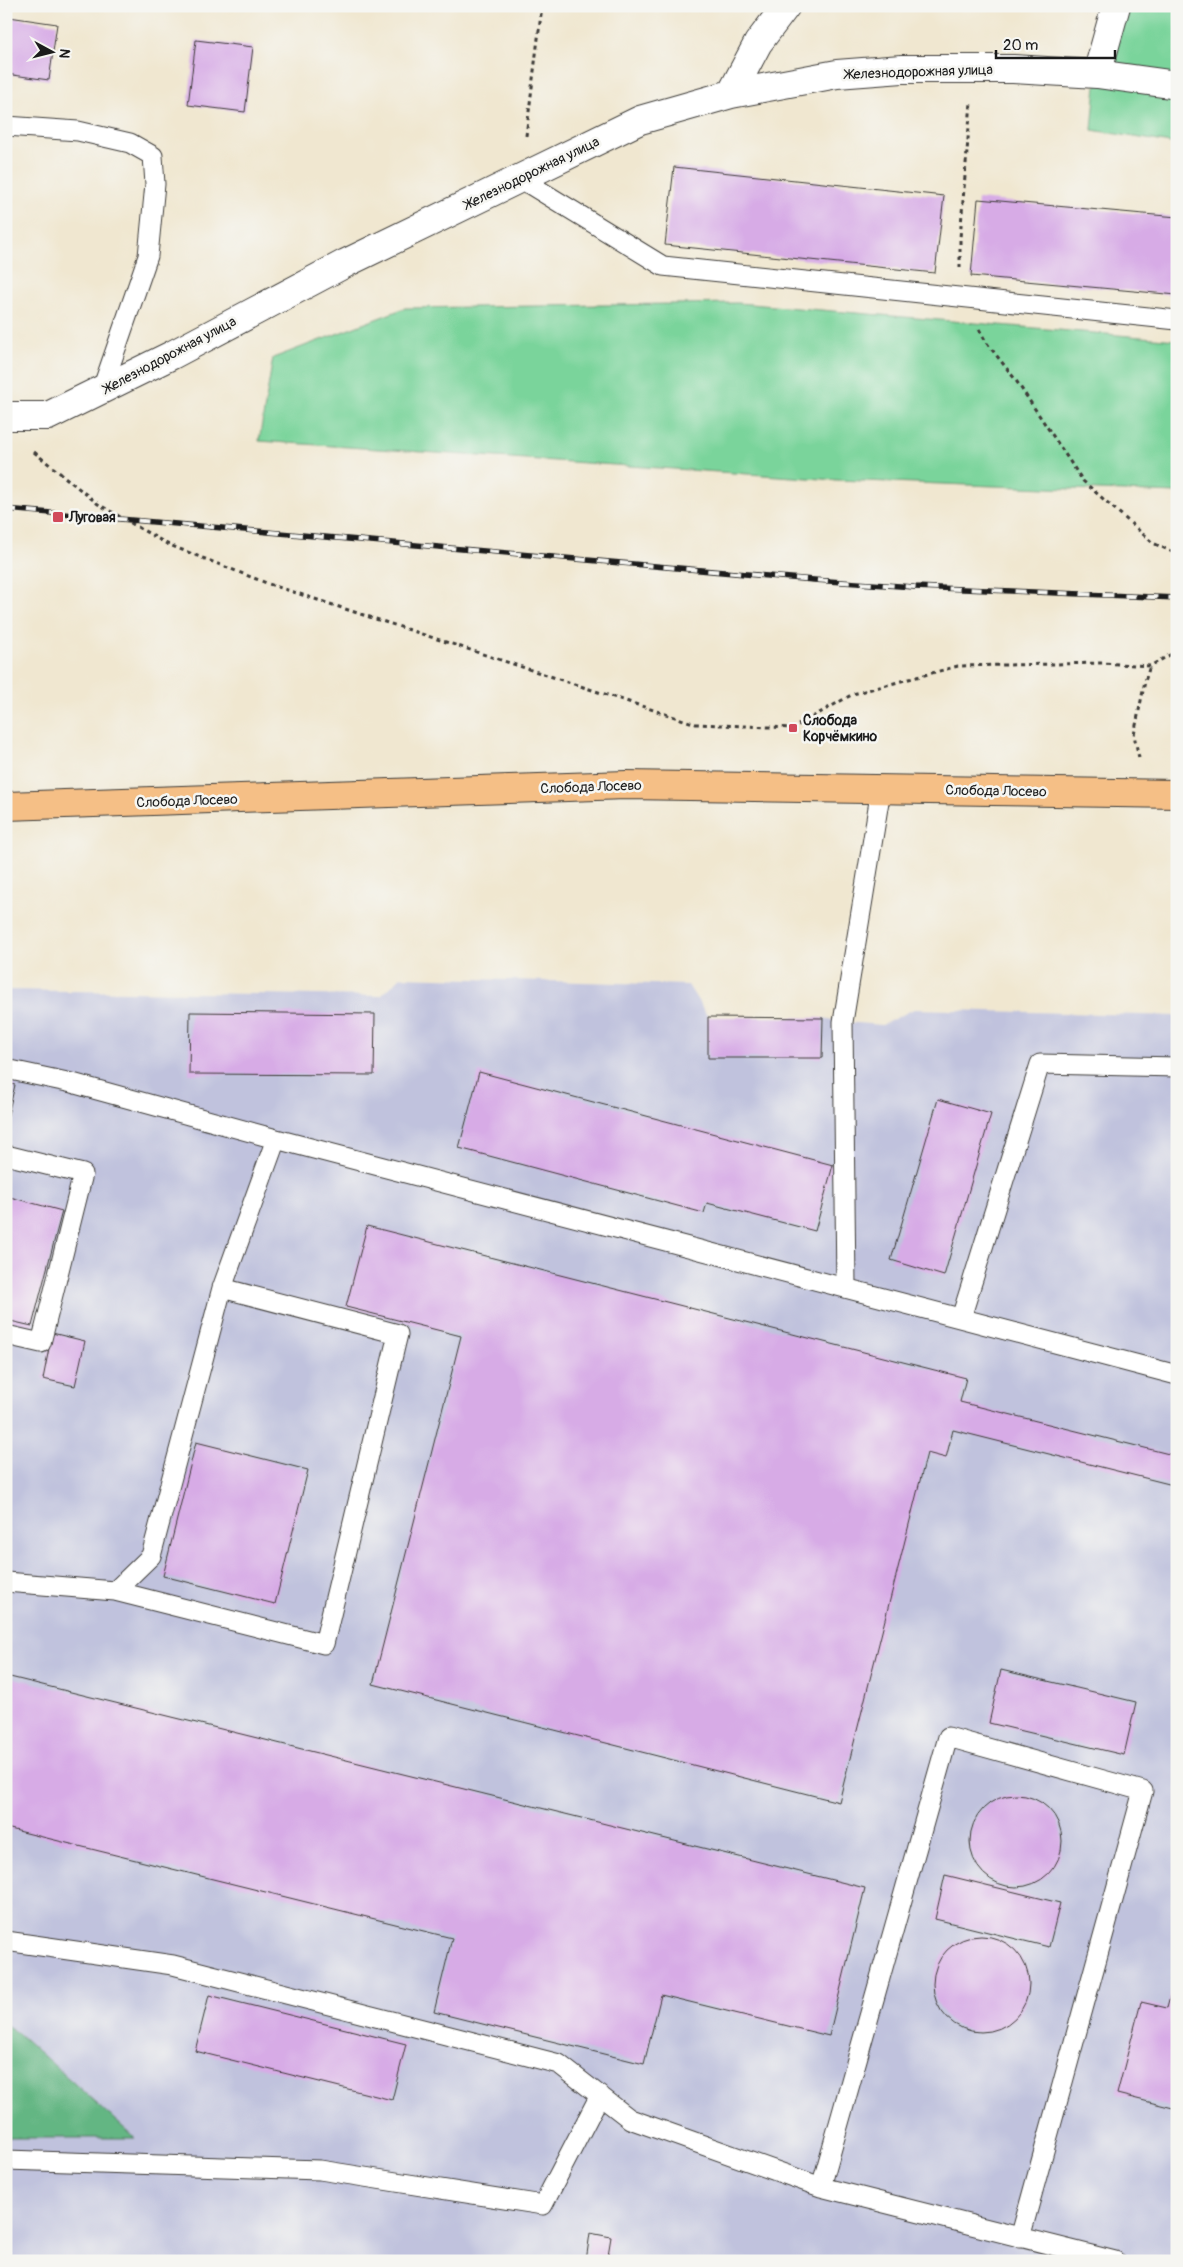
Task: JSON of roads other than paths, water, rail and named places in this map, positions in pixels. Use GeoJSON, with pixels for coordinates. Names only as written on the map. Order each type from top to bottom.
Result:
{"type":"FeatureCollection","features":[{"type":"Feature","properties":{"kind":"main road","name":"Слобода Лосево"},"geometry":{"type":"LineString","coordinates":[[6,806],[626,785],[1177,794]]}},
{"type":"Feature","properties":{"kind":"street"},"geometry":{"type":"LineString","coordinates":[[731,94],[758,43],[786,6]]}},
{"type":"Feature","properties":{"kind":"street"},"geometry":{"type":"LineString","coordinates":[[1097,74],[1116,6]]}},
{"type":"Feature","properties":{"kind":"street","name":"Железнодорожная улица"},"geometry":{"type":"LineString","coordinates":[[6,416],[48,416],[101,392],[346,263],[640,120],[731,94],[837,74],[902,69],[1013,69],[1097,74],[1177,85]]}},
{"type":"Feature","properties":{"kind":"lane"},"geometry":{"type":"LineString","coordinates":[[6,126],[78,131],[130,143],[153,156],[155,184],[148,256],[101,392]]}},
{"type":"Feature","properties":{"kind":"lane"},"geometry":{"type":"LineString","coordinates":[[521,179],[663,266],[1177,320]]}},
{"type":"Feature","properties":{"kind":"lane"},"geometry":{"type":"LineString","coordinates":[[846,1287],[843,1022],[881,789]]}},
{"type":"Feature","properties":{"kind":"lane"},"geometry":{"type":"LineString","coordinates":[[961,1318],[1040,1064],[1177,1068]]}},
{"type":"Feature","properties":{"kind":"lane"},"geometry":{"type":"LineString","coordinates":[[6,1069],[72,1083],[276,1139],[1177,1375]]}},
{"type":"Feature","properties":{"kind":"lane"},"geometry":{"type":"LineString","coordinates":[[114,1591],[152,1556],[222,1288],[276,1139]]}},
{"type":"Feature","properties":{"kind":"lane"},"geometry":{"type":"LineString","coordinates":[[6,1155],[83,1174],[41,1344],[6,1336]]}},
{"type":"Feature","properties":{"kind":"lane"},"geometry":{"type":"LineString","coordinates":[[6,1582],[114,1591],[324,1644],[398,1334],[222,1288]]}},
{"type":"Feature","properties":{"kind":"lane"},"geometry":{"type":"LineString","coordinates":[[821,2187],[948,1737],[1143,1791],[1020,2238]]}},
{"type":"Feature","properties":{"kind":"lane"},"geometry":{"type":"LineString","coordinates":[[6,1941],[173,1965],[559,2064],[630,2120],[821,2187],[1115,2261]]}},
{"type":"Feature","properties":{"kind":"lane"},"geometry":{"type":"LineString","coordinates":[[6,2160],[320,2170],[543,2205],[600,2096]]}},
{"type":"Feature","properties":{"kind":"railway"},"geometry":{"type":"LineString","coordinates":[[6,509],[814,580],[914,587],[1177,598]]}},
{"type":"Feature","properties":{"kind":"place","name":"Луговая"},"geometry":{"type":"Point","coordinates":[58,517]}},
{"type":"Feature","properties":{"kind":"place","name":"Слобода Корчёмкино"},"geometry":{"type":"Point","coordinates":[793,728]}}]}
